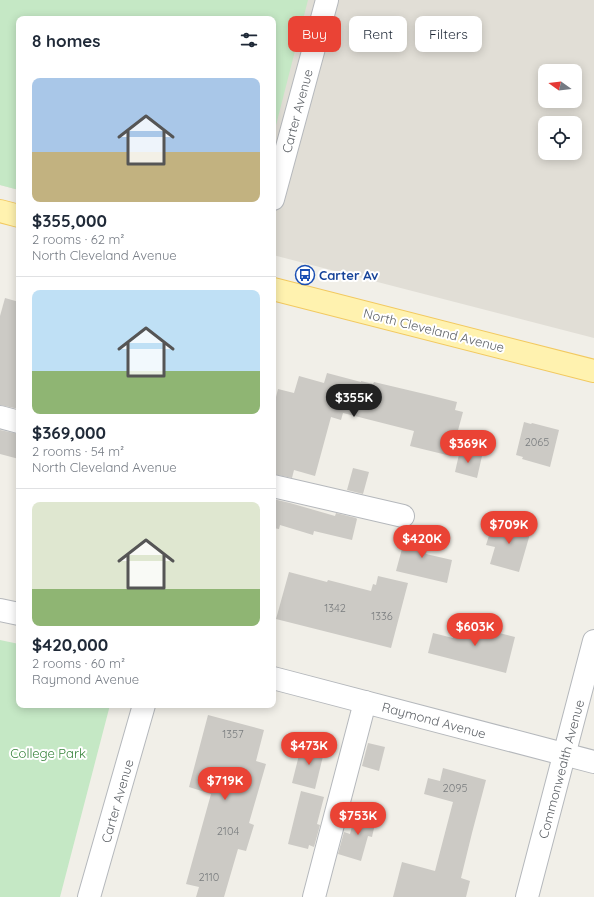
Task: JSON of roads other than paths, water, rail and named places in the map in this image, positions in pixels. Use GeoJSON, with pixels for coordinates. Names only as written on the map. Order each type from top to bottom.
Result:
{"type":"FeatureCollection","features":[{"type":"Feature","properties":{"kind":"main road"},"geometry":{"type":"LineString","coordinates":[[0,211],[16,215]]}},
{"type":"Feature","properties":{"kind":"main road","name":"North Cleveland Avenue"},"geometry":{"type":"LineString","coordinates":[[276,290],[594,371]]}},
{"type":"Feature","properties":{"kind":"street","name":"Carter Avenue"},"geometry":{"type":"LineString","coordinates":[[276,188],[327,0]]}},
{"type":"Feature","properties":{"kind":"street"},"geometry":{"type":"LineString","coordinates":[[0,418],[16,421]]}},
{"type":"Feature","properties":{"kind":"street"},"geometry":{"type":"LineString","coordinates":[[276,487],[403,516]]}},
{"type":"Feature","properties":{"kind":"street"},"geometry":{"type":"LineString","coordinates":[[0,610],[16,613]]}},
{"type":"Feature","properties":{"kind":"street","name":"Commonwealth Avenue"},"geometry":{"type":"LineString","coordinates":[[527,897],[594,640]]}},
{"type":"Feature","properties":{"kind":"street","name":"Raymond Avenue"},"geometry":{"type":"LineString","coordinates":[[276,679],[594,762]]}},
{"type":"Feature","properties":{"kind":"street"},"geometry":{"type":"LineString","coordinates":[[314,897],[365,702]]}},
{"type":"Feature","properties":{"kind":"street","name":"Carter Avenue"},"geometry":{"type":"LineString","coordinates":[[89,897],[143,708]]}},
{"type":"Feature","properties":{"kind":"place","name":"Carter Av"},"geometry":{"type":"Point","coordinates":[305,275]}},
{"type":"Feature","properties":{"kind":"park label","name":"College Park"},"geometry":{"type":"Point","coordinates":[48,753]}}]}
